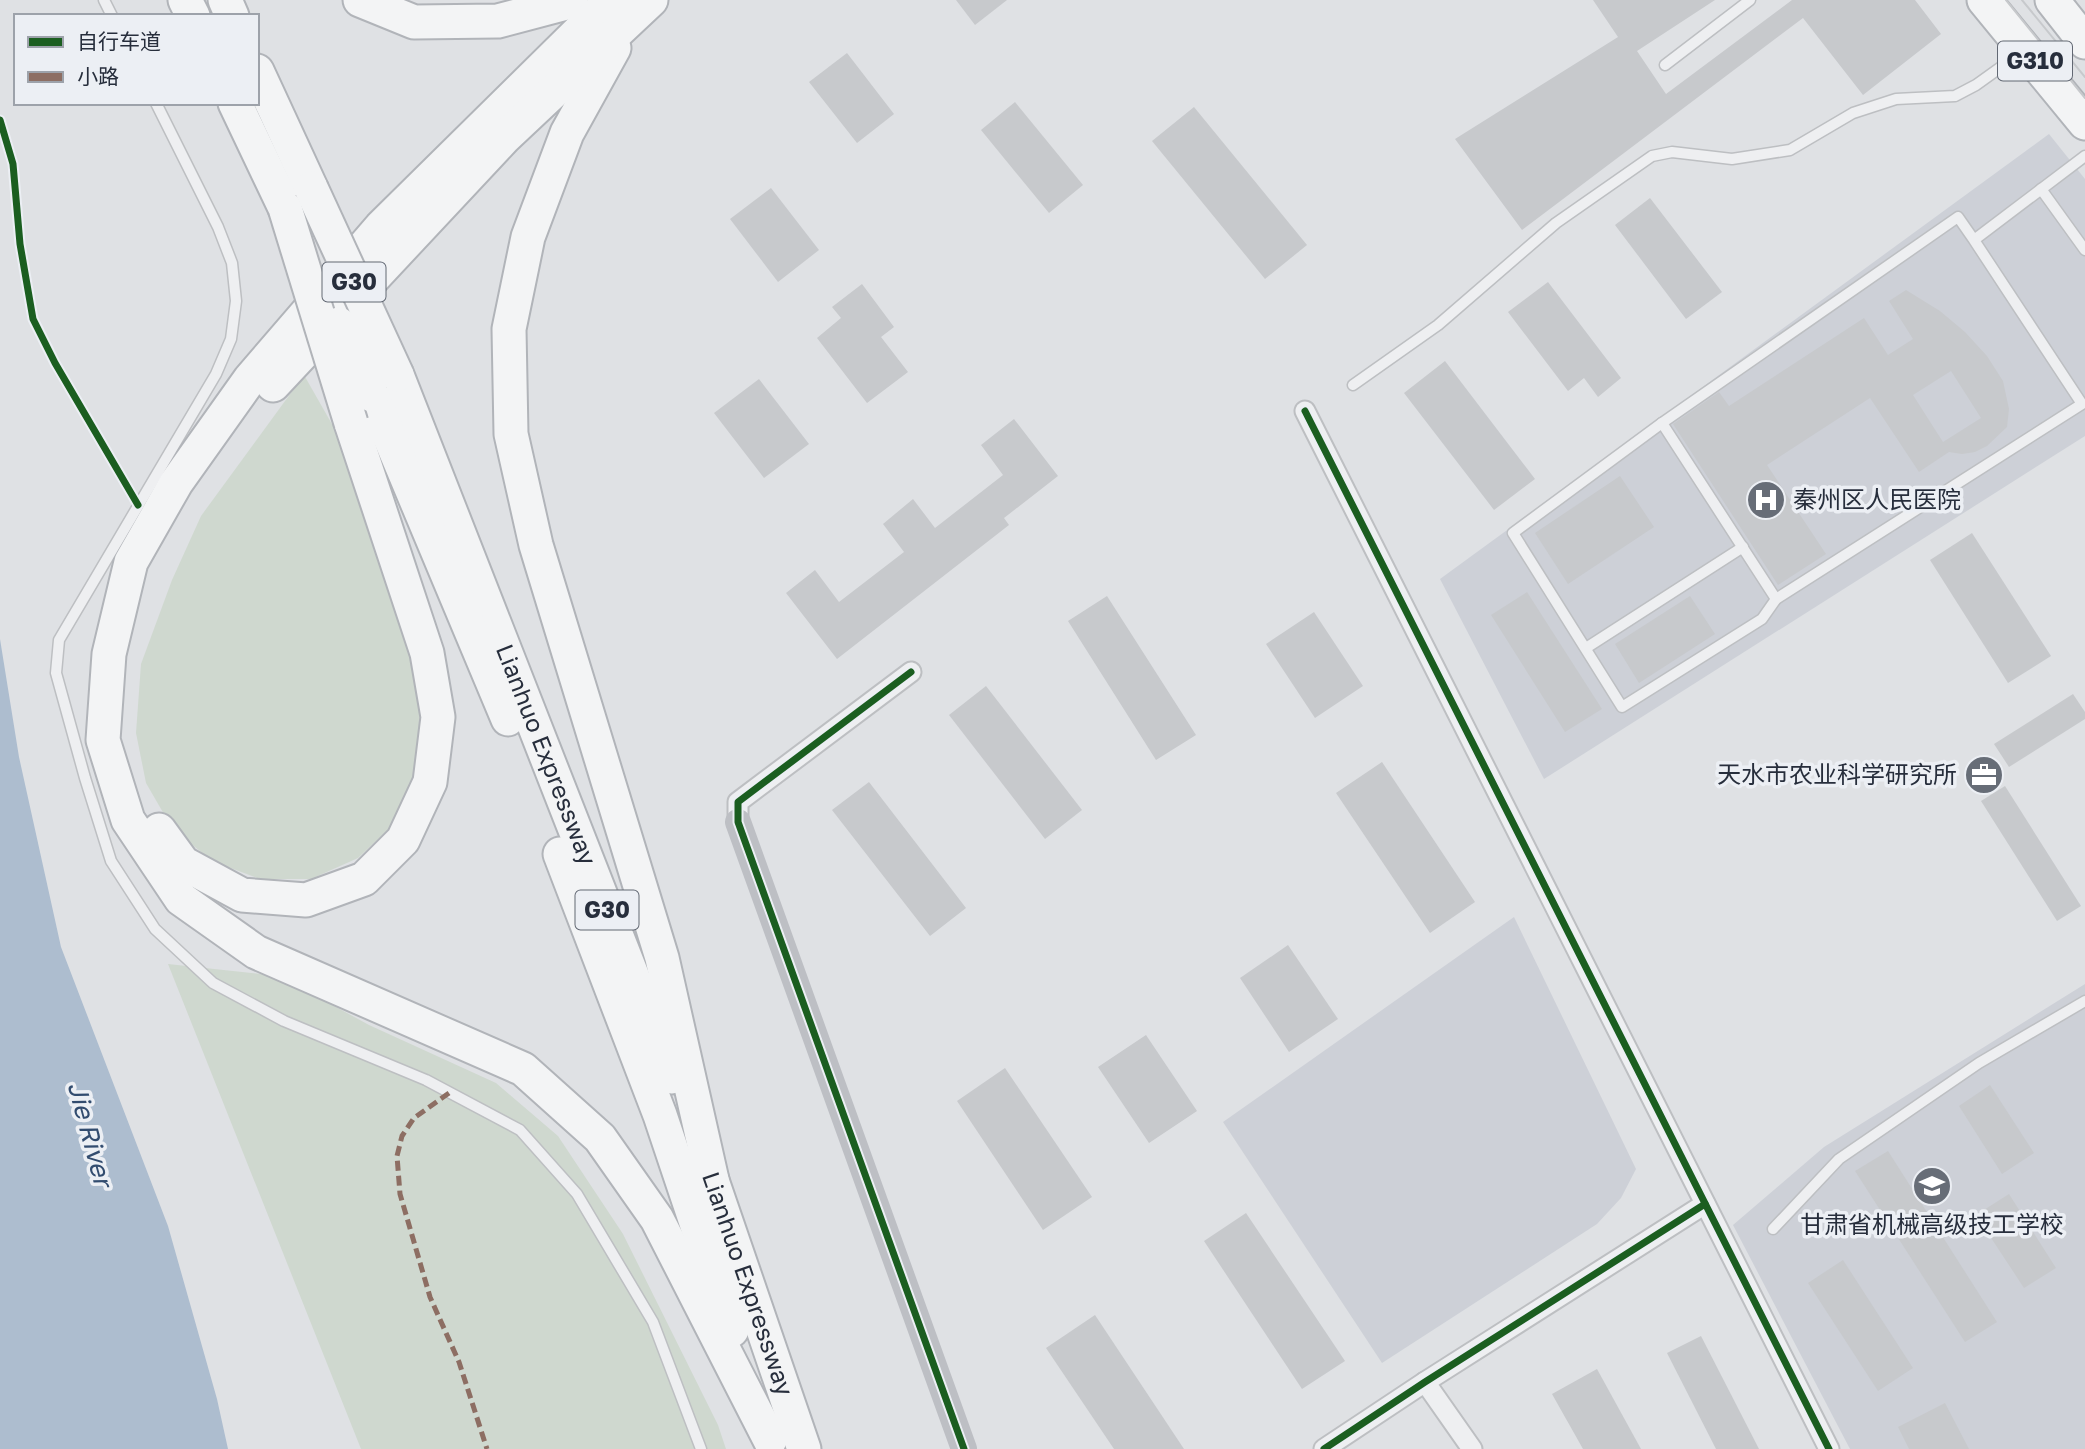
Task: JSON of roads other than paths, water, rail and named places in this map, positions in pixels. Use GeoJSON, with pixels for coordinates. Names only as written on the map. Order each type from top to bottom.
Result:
{"type":"FeatureCollection","features":[{"type":"Feature","properties":{"kind":"highway"},"geometry":{"type":"LineString","coordinates":[[360,0],[414,22],[499,21],[571,0]]}},
{"type":"Feature","properties":{"kind":"highway"},"geometry":{"type":"LineString","coordinates":[[611,0],[381,227],[250,379],[176,483],[131,562],[109,654],[103,740],[128,820],[181,899],[256,952],[523,1069],[600,1138],[657,1219],[771,1445]]}},
{"type":"Feature","properties":{"kind":"highway"},"geometry":{"type":"LineString","coordinates":[[285,208],[351,423],[428,653],[438,717],[430,782],[403,840],[364,878],[306,900],[242,895],[183,863],[135,798],[119,727],[130,635],[161,548],[206,478],[272,387],[504,138],[652,0]]}},
{"type":"Feature","properties":{"kind":"highway"},"geometry":{"type":"LineString","coordinates":[[652,0],[611,51],[567,133],[528,237],[509,329],[511,434],[536,545],[662,958],[712,1180]]}},
{"type":"Feature","properties":{"kind":"highway","name":"G310"},"geometry":{"type":"LineString","coordinates":[[1984,0],[2085,122]]}},
{"type":"Feature","properties":{"kind":"highway","name":"G310"},"geometry":{"type":"LineString","coordinates":[[2052,0],[2085,42]]}},
{"type":"Feature","properties":{"kind":"highway","name":"Lianhuo Expressway"},"geometry":{"type":"LineString","coordinates":[[259,75],[311,188],[511,726],[660,1115],[771,1445]]}},
{"type":"Feature","properties":{"kind":"highway","name":"Lianhuo Expressway"},"geometry":{"type":"LineString","coordinates":[[236,105],[285,208],[385,385],[712,1180],[804,1449]]}},
{"type":"Feature","properties":{"kind":"street"},"geometry":{"type":"LineString","coordinates":[[1305,411],[1829,1449]]}},
{"type":"Feature","properties":{"kind":"street"},"geometry":{"type":"LineString","coordinates":[[911,672],[738,802],[738,822],[964,1449]]}},
{"type":"Feature","properties":{"kind":"street"},"geometry":{"type":"LineString","coordinates":[[1324,1449],[1706,1204]]}},
{"type":"Feature","properties":{"kind":"street"},"geometry":{"type":"LineString","coordinates":[[1425,1382],[1472,1449]]}},
{"type":"Feature","properties":{"kind":"lane"},"geometry":{"type":"LineString","coordinates":[[1665,65],[1750,0]]}},
{"type":"Feature","properties":{"kind":"lane"},"geometry":{"type":"LineString","coordinates":[[1353,385],[1438,325],[1556,223],[1651,156],[1672,152],[1732,159],[1790,150],[1853,113],[1896,99],[1955,96],[1976,85],[2025,50]]}},
{"type":"Feature","properties":{"kind":"lane"},"geometry":{"type":"LineString","coordinates":[[157,105],[218,228],[232,263],[236,301],[231,339],[216,373],[59,640],[56,673],[111,861],[155,929],[213,983],[284,1021],[426,1080],[520,1130],[577,1195],[653,1322],[701,1449]]}},
{"type":"Feature","properties":{"kind":"lane"},"geometry":{"type":"LineString","coordinates":[[1974,240],[2085,156]]}},
{"type":"Feature","properties":{"kind":"lane"},"geometry":{"type":"LineString","coordinates":[[2041,189],[2085,250]]}},
{"type":"Feature","properties":{"kind":"lane"},"geometry":{"type":"LineString","coordinates":[[1958,217],[1974,240],[2083,402],[1776,599],[1762,619],[1622,706],[1513,533],[1662,423],[1958,217]]}},
{"type":"Feature","properties":{"kind":"lane"},"geometry":{"type":"LineString","coordinates":[[1662,423],[1776,599]]}},
{"type":"Feature","properties":{"kind":"lane"},"geometry":{"type":"LineString","coordinates":[[1586,648],[1743,547]]}},
{"type":"Feature","properties":{"kind":"lane"},"geometry":{"type":"LineString","coordinates":[[1773,1229],[1839,1158],[1979,1063],[2085,1001]]}},
{"type":"Feature","properties":{"kind":"water","name":"Jie River"},"geometry":{"type":"Polygon","coordinates":[[[0,639],[19,757],[61,947],[168,1226],[217,1399],[228,1449],[0,1449],[0,639]]]}},
{"type":"Feature","properties":{"kind":"tram line"},"geometry":{"type":"LineString","coordinates":[[2006,0],[2085,98]]}},
{"type":"Feature","properties":{"kind":"tram line"},"geometry":{"type":"LineString","coordinates":[[2022,0],[2085,77]]}},
{"type":"Feature","properties":{"kind":"place","name":"秦州区人民医院"},"geometry":{"type":"Point","coordinates":[1766,500]}},
{"type":"Feature","properties":{"kind":"place","name":"天水市农业科学研究所"},"geometry":{"type":"Point","coordinates":[1984,775]}},
{"type":"Feature","properties":{"kind":"place","name":"甘肃省机械高级技工学校"},"geometry":{"type":"Point","coordinates":[1932,1186]}}]}
